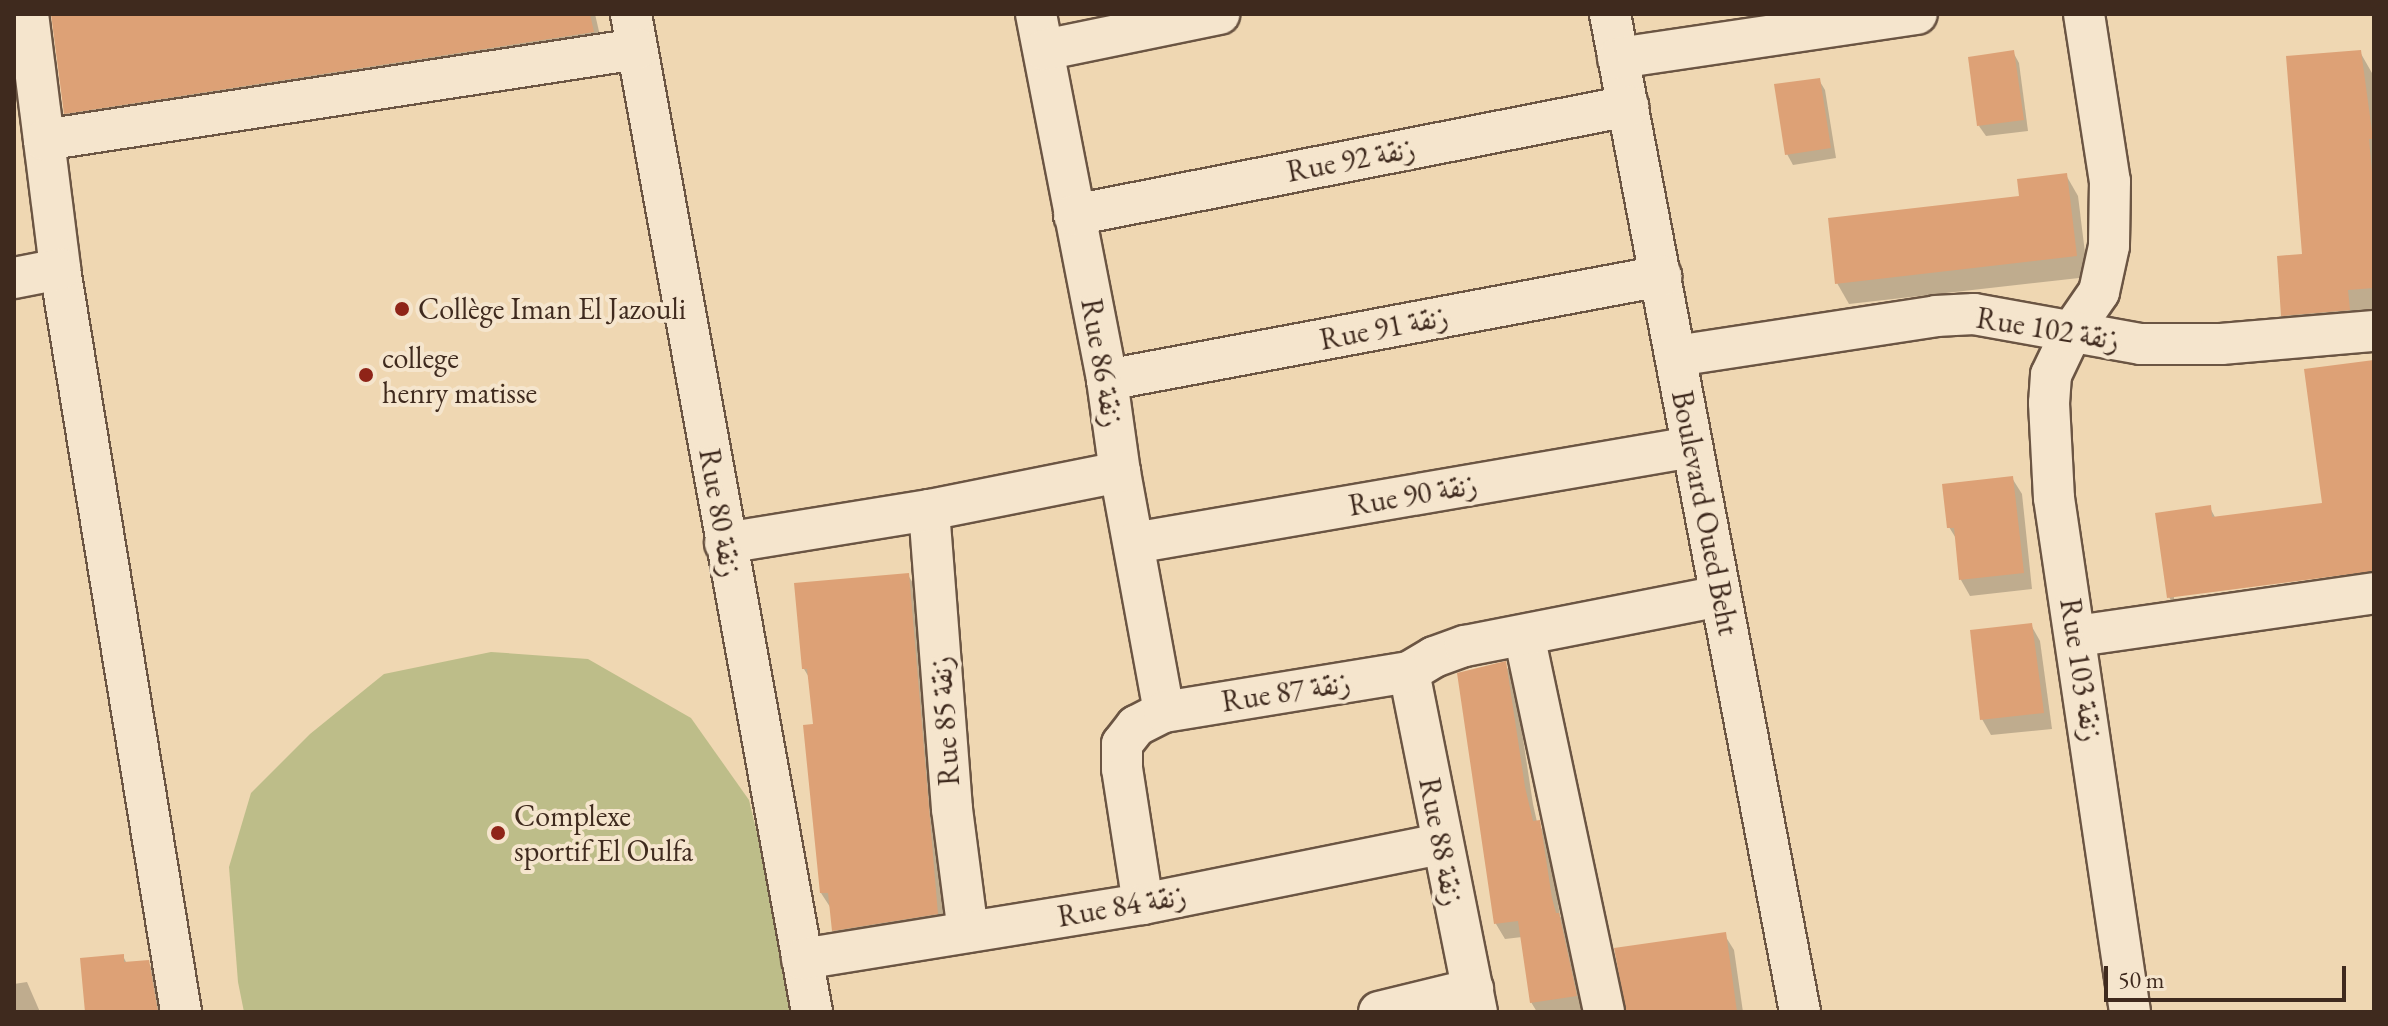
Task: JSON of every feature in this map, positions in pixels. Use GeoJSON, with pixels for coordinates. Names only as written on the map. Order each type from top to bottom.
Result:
{"type":"FeatureCollection","features":[{"type":"Feature","properties":{"kind":"street"},"geometry":{"type":"LineString","coordinates":[[28,14],[60,269],[181,1012]]}},
{"type":"Feature","properties":{"kind":"street"},"geometry":{"type":"LineString","coordinates":[[1040,32],[1219,14]]}},
{"type":"Feature","properties":{"kind":"street","name":"Boulevard Oued Beht"},"geometry":{"type":"LineString","coordinates":[[1610,14],[1800,1012]]}},
{"type":"Feature","properties":{"kind":"street"},"geometry":{"type":"LineString","coordinates":[[1618,58],[1917,14]]}},
{"type":"Feature","properties":{"kind":"street","name":"Rue 103 زنقة"},"geometry":{"type":"LineString","coordinates":[[2084,14],[2110,181],[2109,246],[2099,292],[2072,331],[2051,375],[2049,403],[2054,498],[2077,636],[2130,1012]]}},
{"type":"Feature","properties":{"kind":"street"},"geometry":{"type":"LineString","coordinates":[[44,140],[634,31]]}},
{"type":"Feature","properties":{"kind":"street","name":"Rue 80 زنقة"},"geometry":{"type":"LineString","coordinates":[[634,31],[812,1012]]}},
{"type":"Feature","properties":{"kind":"street","name":"Rue 86 زنقة"},"geometry":{"type":"LineString","coordinates":[[1040,32],[1107,380],[1120,472],[1164,712]]}},
{"type":"Feature","properties":{"kind":"street","name":"Rue 92 زنقة"},"geometry":{"type":"LineString","coordinates":[[1074,215],[1628,106]]}},
{"type":"Feature","properties":{"kind":"street"},"geometry":{"type":"LineString","coordinates":[[14,278],[60,269]]}},
{"type":"Feature","properties":{"kind":"street","name":"Rue 91 زنقة"},"geometry":{"type":"LineString","coordinates":[[1107,380],[1661,276]]}},
{"type":"Feature","properties":{"kind":"street","name":"Rue 102 زنقة"},"geometry":{"type":"LineString","coordinates":[[1676,356],[1974,314],[2141,344],[2221,344],[2374,331]]}},
{"type":"Feature","properties":{"kind":"street","name":"Rue 90 زنقة"},"geometry":{"type":"LineString","coordinates":[[1134,543],[1692,447]]}},
{"type":"Feature","properties":{"kind":"street"},"geometry":{"type":"LineString","coordinates":[[725,543],[929,510],[1120,472]]}},
{"type":"Feature","properties":{"kind":"street","name":"Rue 85 زنقة"},"geometry":{"type":"LineString","coordinates":[[929,510],[952,809],[968,932]]}},
{"type":"Feature","properties":{"kind":"street"},"geometry":{"type":"LineString","coordinates":[[2077,636],[2374,593]]}},
{"type":"Feature","properties":{"kind":"street","name":"Rue 87 زنقة"},"geometry":{"type":"LineString","coordinates":[[1164,712],[1409,672],[1434,657],[1465,646],[1720,596]]}},
{"type":"Feature","properties":{"kind":"street"},"geometry":{"type":"LineString","coordinates":[[1524,635],[1604,1012]]}},
{"type":"Feature","properties":{"kind":"street","name":"Rue 88 زنقة"},"geometry":{"type":"LineString","coordinates":[[1409,672],[1440,844],[1475,1000]]}},
{"type":"Feature","properties":{"kind":"street"},"geometry":{"type":"LineString","coordinates":[[1143,904],[1122,769],[1122,744],[1136,726],[1164,712]]}},
{"type":"Feature","properties":{"kind":"street","name":"Rue 84 زنقة"},"geometry":{"type":"LineString","coordinates":[[802,959],[1143,904],[1440,844]]}},
{"type":"Feature","properties":{"kind":"street"},"geometry":{"type":"LineString","coordinates":[[1379,1012],[1475,1000]]}},
{"type":"Feature","properties":{"kind":"green space","name":"Complexe sportif El Oulfa"},"geometry":{"type":"Polygon","coordinates":[[[491,652],[588,659],[691,718],[749,800],[800,1012],[244,1012],[238,982],[229,867],[251,793],[310,734],[384,674],[491,652]]]}},
{"type":"Feature","properties":{"kind":"building"},"geometry":{"type":"Polygon","coordinates":[[[51,14],[590,14],[594,32],[64,114],[51,14]]]}},
{"type":"Feature","properties":{"kind":"building"},"geometry":{"type":"Polygon","coordinates":[[[2014,50],[2024,120],[1977,126],[1968,57],[2014,50]]]}},
{"type":"Feature","properties":{"kind":"building"},"geometry":{"type":"Polygon","coordinates":[[[2361,50],[2373,139],[2369,139],[2374,194],[2374,288],[2348,290],[2350,310],[2281,316],[2277,256],[2302,254],[2286,56],[2361,50]]]}},
{"type":"Feature","properties":{"kind":"building"},"geometry":{"type":"Polygon","coordinates":[[[1820,78],[1831,148],[1785,155],[1774,84],[1820,78]]]}},
{"type":"Feature","properties":{"kind":"building"},"geometry":{"type":"Polygon","coordinates":[[[2067,173],[2077,256],[1835,284],[1828,218],[2019,196],[2017,179],[2067,173]]]}},
{"type":"Feature","properties":{"kind":"building"},"geometry":{"type":"Polygon","coordinates":[[[2374,360],[2374,571],[2167,598],[2155,513],[2211,505],[2212,517],[2322,503],[2304,369],[2374,360]]]}},
{"type":"Feature","properties":{"kind":"building"},"geometry":{"type":"Polygon","coordinates":[[[2013,476],[2024,573],[1959,580],[1954,528],[1947,528],[1942,484],[2013,476]]]}},
{"type":"Feature","properties":{"kind":"building"},"geometry":{"type":"Polygon","coordinates":[[[909,573],[938,914],[832,931],[828,893],[820,893],[803,725],[813,724],[807,669],[802,669],[794,583],[909,573]]]}},
{"type":"Feature","properties":{"kind":"building"},"geometry":{"type":"Polygon","coordinates":[[[2032,623],[2044,713],[1980,720],[1970,630],[2032,623]]]}},
{"type":"Feature","properties":{"kind":"building"},"geometry":{"type":"Polygon","coordinates":[[[1506,661],[1525,787],[1533,821],[1540,820],[1552,898],[1556,913],[1559,913],[1577,996],[1530,1003],[1518,921],[1494,924],[1457,673],[1506,661]]]}},
{"type":"Feature","properties":{"kind":"building"},"geometry":{"type":"Polygon","coordinates":[[[1726,932],[1737,1012],[1626,1012],[1614,948],[1726,932]]]}},
{"type":"Feature","properties":{"kind":"building"},"geometry":{"type":"Polygon","coordinates":[[[124,954],[124,962],[149,960],[158,1012],[85,1012],[80,958],[124,954]]]}},
{"type":"Feature","properties":{"kind":"place","name":"Collège Iman El Jazouli"},"geometry":{"type":"Point","coordinates":[402,309]}},
{"type":"Feature","properties":{"kind":"place","name":"college henry matisse"},"geometry":{"type":"Point","coordinates":[366,375]}},
{"type":"Feature","properties":{"kind":"place","name":"Complexe sportif El Oulfa"},"geometry":{"type":"Point","coordinates":[498,833]}}]}
